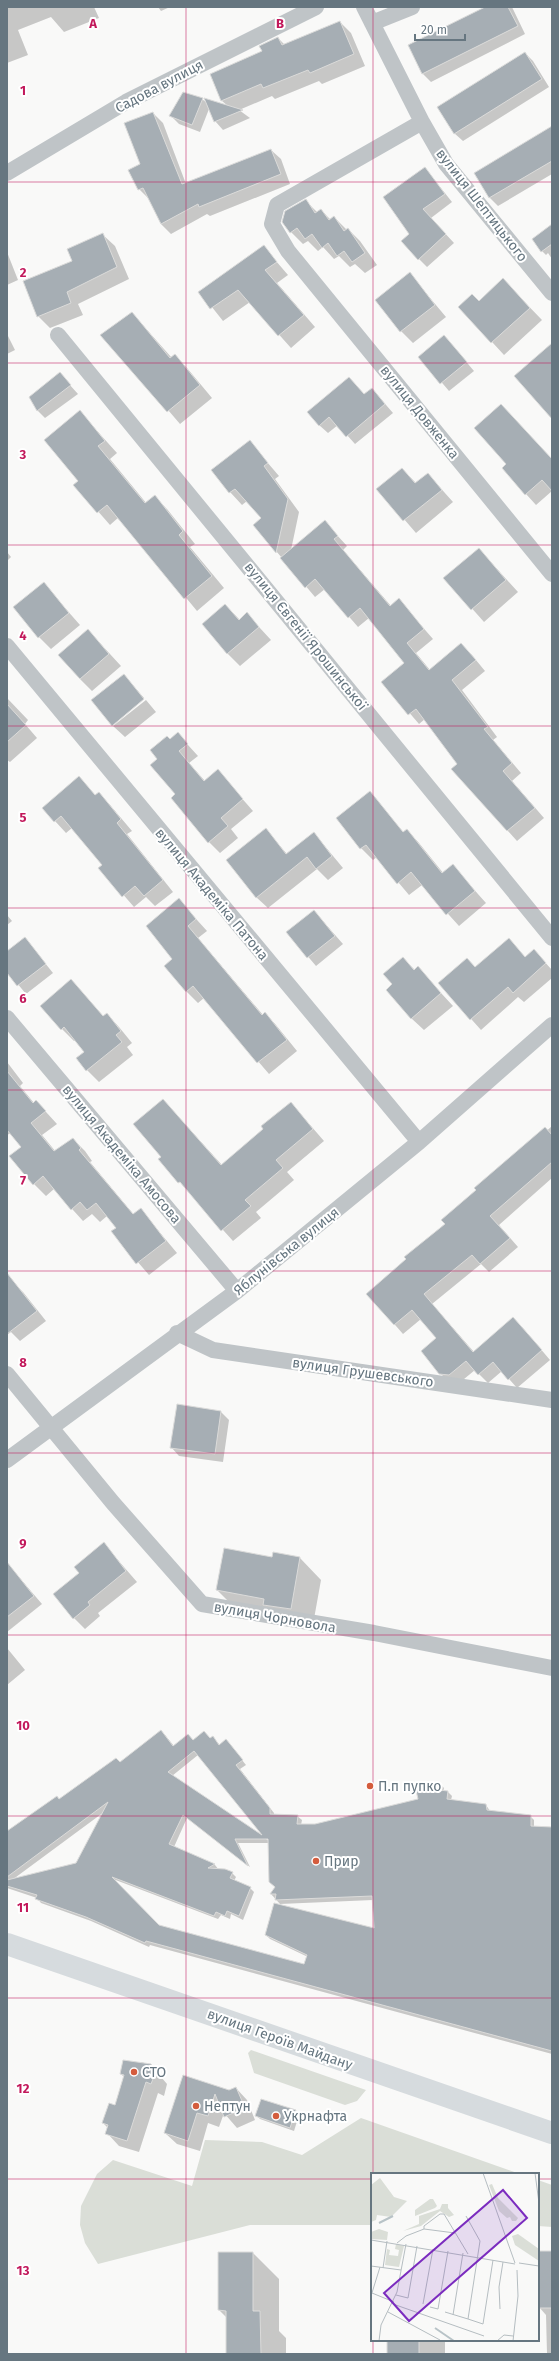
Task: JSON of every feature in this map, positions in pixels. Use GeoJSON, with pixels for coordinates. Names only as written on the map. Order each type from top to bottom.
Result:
{"type":"FeatureCollection","features":[{"type":"Feature","properties":{"kind":"main road","name":"вулиця Героїв Майдану"},"geometry":{"type":"LineString","coordinates":[[7,1944],[552,2133]]}},
{"type":"Feature","properties":{"kind":"street","name":"Садова вулиця"},"geometry":{"type":"LineString","coordinates":[[7,173],[126,102],[316,7]]}},
{"type":"Feature","properties":{"kind":"street","name":"вулиця Шептицького"},"geometry":{"type":"LineString","coordinates":[[364,7],[422,122],[446,164],[552,293]]}},
{"type":"Feature","properties":{"kind":"street"},"geometry":{"type":"LineString","coordinates":[[372,23],[412,7]]}},
{"type":"Feature","properties":{"kind":"street","name":"вулиця Довженка"},"geometry":{"type":"LineString","coordinates":[[422,122],[277,205],[272,224],[288,250],[552,574]]}},
{"type":"Feature","properties":{"kind":"street","name":"вулиця Євгенії Ярошинської"},"geometry":{"type":"LineString","coordinates":[[58,335],[552,938]]}},
{"type":"Feature","properties":{"kind":"street","name":"вулиця Академіка Патона"},"geometry":{"type":"LineString","coordinates":[[7,646],[419,1142]]}},
{"type":"Feature","properties":{"kind":"street","name":"вулиця Академіка Амосова"},"geometry":{"type":"LineString","coordinates":[[7,1018],[237,1291]]}},
{"type":"Feature","properties":{"kind":"street","name":"Яблунівська вулиця"},"geometry":{"type":"LineString","coordinates":[[7,1460],[237,1291],[419,1142],[552,1025]]}},
{"type":"Feature","properties":{"kind":"street","name":"вулиця Грушевського"},"geometry":{"type":"LineString","coordinates":[[178,1333],[213,1350],[550,1397]]}},
{"type":"Feature","properties":{"kind":"street","name":"вулиця Чорновола"},"geometry":{"type":"LineString","coordinates":[[7,1374],[113,1503],[202,1604],[374,1633],[552,1668]]}},
{"type":"Feature","properties":{"kind":"shaded area"},"geometry":{"type":"Polygon","coordinates":[[[251,2050],[366,2090],[357,2101],[345,2105],[254,2073],[248,2053],[251,2050]]]}},
{"type":"Feature","properties":{"kind":"shaded area"},"geometry":{"type":"Polygon","coordinates":[[[361,2118],[517,2173],[371,2173],[371,2225],[250,2225],[98,2264],[85,2243],[80,2225],[81,2206],[97,2174],[113,2160],[192,2186],[205,2140],[262,2142],[302,2155],[361,2118]]]}},
{"type":"Feature","properties":{"kind":"shaded area"},"geometry":{"type":"Polygon","coordinates":[[[539,2180],[552,2185],[552,2227],[539,2226],[539,2180]]]}},
{"type":"Feature","properties":{"kind":"building"},"geometry":{"type":"Polygon","coordinates":[[[485,7],[508,7],[518,26],[422,74],[408,45],[485,7]]]}},
{"type":"Feature","properties":{"kind":"building"},"geometry":{"type":"Polygon","coordinates":[[[340,21],[354,54],[310,73],[308,70],[263,88],[261,84],[221,101],[210,74],[262,51],[259,46],[278,37],[282,45],[340,21]]]}},
{"type":"Feature","properties":{"kind":"building"},"geometry":{"type":"Polygon","coordinates":[[[525,52],[542,79],[454,134],[437,107],[525,52]]]}},
{"type":"Feature","properties":{"kind":"building"},"geometry":{"type":"Polygon","coordinates":[[[183,92],[203,98],[192,125],[169,116],[183,92]]]}},
{"type":"Feature","properties":{"kind":"building"},"geometry":{"type":"Polygon","coordinates":[[[204,98],[243,110],[214,122],[204,98]]]}},
{"type":"Feature","properties":{"kind":"building"},"geometry":{"type":"Polygon","coordinates":[[[153,112],[182,184],[271,149],[281,174],[199,207],[198,204],[161,224],[143,188],[138,190],[128,170],[140,164],[124,123],[153,112]]]}},
{"type":"Feature","properties":{"kind":"building"},"geometry":{"type":"Polygon","coordinates":[[[552,126],[552,161],[489,198],[474,173],[552,126]]]}},
{"type":"Feature","properties":{"kind":"building"},"geometry":{"type":"Polygon","coordinates":[[[425,167],[445,194],[423,209],[446,234],[418,260],[401,241],[409,234],[383,197],[425,167]]]}},
{"type":"Feature","properties":{"kind":"building"},"geometry":{"type":"Polygon","coordinates":[[[306,199],[315,213],[321,209],[329,220],[334,216],[344,231],[348,228],[365,253],[352,262],[344,251],[337,256],[328,243],[322,248],[312,234],[305,239],[297,228],[290,233],[282,222],[285,211],[306,199]]]}},
{"type":"Feature","properties":{"kind":"building"},"geometry":{"type":"Polygon","coordinates":[[[552,224],[552,244],[541,252],[532,239],[552,224]]]}},
{"type":"Feature","properties":{"kind":"building"},"geometry":{"type":"Polygon","coordinates":[[[103,233],[117,267],[67,292],[71,303],[37,317],[23,281],[72,261],[67,249],[103,233]]]}},
{"type":"Feature","properties":{"kind":"building"},"geometry":{"type":"Polygon","coordinates":[[[264,245],[277,262],[265,270],[304,315],[278,336],[238,290],[210,309],[198,292],[264,245]]]}},
{"type":"Feature","properties":{"kind":"building"},"geometry":{"type":"Polygon","coordinates":[[[410,272],[435,305],[400,332],[375,300],[410,272]]]}},
{"type":"Feature","properties":{"kind":"building"},"geometry":{"type":"Polygon","coordinates":[[[503,278],[530,308],[491,343],[458,307],[472,294],[479,301],[503,278]]]}},
{"type":"Feature","properties":{"kind":"building"},"geometry":{"type":"Polygon","coordinates":[[[132,312],[170,358],[175,354],[200,385],[167,412],[100,335],[132,312]]]}},
{"type":"Feature","properties":{"kind":"building"},"geometry":{"type":"Polygon","coordinates":[[[444,335],[467,362],[440,384],[418,357],[444,335]]]}},
{"type":"Feature","properties":{"kind":"building"},"geometry":{"type":"Polygon","coordinates":[[[552,343],[552,419],[514,376],[552,343]]]}},
{"type":"Feature","properties":{"kind":"building"},"geometry":{"type":"Polygon","coordinates":[[[60,372],[71,385],[37,411],[29,397],[60,372]]]}},
{"type":"Feature","properties":{"kind":"building"},"geometry":{"type":"Polygon","coordinates":[[[349,377],[364,394],[372,388],[385,404],[346,437],[329,417],[319,426],[307,412],[349,377]]]}},
{"type":"Feature","properties":{"kind":"building"},"geometry":{"type":"Polygon","coordinates":[[[501,404],[552,459],[552,491],[542,480],[525,495],[502,468],[506,464],[474,428],[501,404]]]}},
{"type":"Feature","properties":{"kind":"building"},"geometry":{"type":"Polygon","coordinates":[[[80,410],[105,441],[98,446],[145,503],[155,495],[183,531],[179,535],[212,576],[184,599],[107,505],[97,513],[73,485],[78,481],[44,440],[80,410]]]}},
{"type":"Feature","properties":{"kind":"building"},"geometry":{"type":"Polygon","coordinates":[[[250,440],[268,463],[264,466],[288,499],[276,553],[253,525],[261,518],[235,489],[229,493],[211,470],[250,440]]]}},
{"type":"Feature","properties":{"kind":"building"},"geometry":{"type":"Polygon","coordinates":[[[402,468],[415,483],[428,473],[442,490],[403,521],[376,489],[402,468]]]}},
{"type":"Feature","properties":{"kind":"building"},"geometry":{"type":"Polygon","coordinates":[[[325,520],[338,536],[334,539],[390,606],[399,598],[424,629],[407,643],[429,670],[461,643],[476,660],[452,680],[488,727],[484,729],[512,763],[503,771],[535,808],[507,831],[451,769],[457,764],[416,709],[408,715],[381,682],[404,663],[360,608],[348,618],[315,579],[305,588],[280,558],[325,520]]]}},
{"type":"Feature","properties":{"kind":"building"},"geometry":{"type":"Polygon","coordinates":[[[479,548],[506,580],[471,610],[443,578],[479,548]]]}},
{"type":"Feature","properties":{"kind":"building"},"geometry":{"type":"Polygon","coordinates":[[[44,582],[69,613],[38,638],[13,607],[44,582]]]}},
{"type":"Feature","properties":{"kind":"building"},"geometry":{"type":"Polygon","coordinates":[[[225,604],[239,620],[247,612],[259,627],[227,654],[202,624],[225,604]]]}},
{"type":"Feature","properties":{"kind":"building"},"geometry":{"type":"Polygon","coordinates":[[[88,629],[109,654],[80,679],[58,655],[88,629]]]}},
{"type":"Feature","properties":{"kind":"building"},"geometry":{"type":"Polygon","coordinates":[[[124,674],[144,699],[112,726],[91,700],[124,674]]]}},
{"type":"Feature","properties":{"kind":"building"},"geometry":{"type":"Polygon","coordinates":[[[7,704],[26,725],[7,742],[7,704]]]}},
{"type":"Feature","properties":{"kind":"building"},"geometry":{"type":"Polygon","coordinates":[[[178,732],[188,744],[179,751],[204,781],[218,769],[243,799],[221,818],[228,826],[208,843],[171,798],[175,794],[150,765],[157,759],[150,750],[167,736],[170,739],[178,732]]]}},
{"type":"Feature","properties":{"kind":"building"},"geometry":{"type":"Polygon","coordinates":[[[79,776],[95,795],[99,792],[121,819],[117,823],[163,880],[144,896],[135,886],[122,897],[98,868],[102,865],[61,816],[54,822],[42,808],[79,776]]]}},
{"type":"Feature","properties":{"kind":"building"},"geometry":{"type":"Polygon","coordinates":[[[370,791],[403,832],[407,829],[442,873],[453,864],[475,891],[446,915],[411,872],[397,884],[366,845],[360,849],[336,818],[370,791]]]}},
{"type":"Feature","properties":{"kind":"building"},"geometry":{"type":"Polygon","coordinates":[[[266,828],[286,854],[314,832],[332,856],[316,869],[307,857],[256,898],[226,860],[266,828]]]}},
{"type":"Feature","properties":{"kind":"building"},"geometry":{"type":"Polygon","coordinates":[[[179,898],[196,919],[188,926],[262,1015],[265,1012],[287,1040],[257,1063],[193,986],[186,992],[164,966],[172,959],[146,926],[179,898]]]}},
{"type":"Feature","properties":{"kind":"building"},"geometry":{"type":"Polygon","coordinates":[[[314,910],[335,936],[307,958],[286,932],[314,910]]]}},
{"type":"Feature","properties":{"kind":"building"},"geometry":{"type":"Polygon","coordinates":[[[25,937],[46,964],[17,986],[7,973],[7,951],[25,937]]]}},
{"type":"Feature","properties":{"kind":"building"},"geometry":{"type":"Polygon","coordinates":[[[509,938],[525,957],[534,949],[546,963],[513,993],[508,987],[470,1020],[438,983],[467,958],[475,967],[509,938]]]}},
{"type":"Feature","properties":{"kind":"building"},"geometry":{"type":"Polygon","coordinates":[[[403,957],[414,970],[418,966],[441,993],[411,1019],[386,990],[392,984],[383,974],[403,957]]]}},
{"type":"Feature","properties":{"kind":"building"},"geometry":{"type":"Polygon","coordinates":[[[71,979],[103,1016],[107,1013],[121,1031],[116,1035],[122,1042],[86,1071],[76,1058],[84,1052],[64,1027],[61,1030],[40,1006],[71,979]]]}},
{"type":"Feature","properties":{"kind":"building"},"geometry":{"type":"Polygon","coordinates":[[[7,1071],[33,1103],[36,1100],[46,1111],[31,1123],[54,1151],[73,1138],[81,1148],[79,1150],[133,1214],[141,1208],[166,1241],[136,1264],[111,1231],[116,1228],[96,1203],[87,1210],[80,1202],[71,1210],[43,1176],[33,1185],[9,1156],[21,1147],[7,1130],[7,1071]]]}},
{"type":"Feature","properties":{"kind":"building"},"geometry":{"type":"Polygon","coordinates":[[[163,1099],[221,1165],[263,1129],[261,1126],[291,1102],[313,1129],[276,1160],[283,1168],[245,1200],[251,1206],[221,1231],[180,1182],[178,1183],[158,1159],[161,1157],[133,1124],[163,1099]]]}},
{"type":"Feature","properties":{"kind":"building"},"geometry":{"type":"Polygon","coordinates":[[[545,1127],[552,1135],[552,1162],[490,1216],[510,1238],[480,1264],[472,1255],[424,1294],[473,1352],[513,1317],[542,1350],[508,1380],[493,1362],[478,1375],[466,1361],[449,1375],[439,1374],[421,1351],[436,1338],[412,1310],[394,1325],[366,1294],[406,1259],[404,1257],[445,1224],[441,1220],[476,1190],[474,1188],[545,1127]]]}},
{"type":"Feature","properties":{"kind":"building"},"geometry":{"type":"Polygon","coordinates":[[[7,1273],[37,1311],[7,1334],[7,1273]]]}},
{"type":"Feature","properties":{"kind":"building"},"geometry":{"type":"Polygon","coordinates":[[[177,1404],[221,1411],[215,1454],[170,1448],[177,1404]]]}},
{"type":"Feature","properties":{"kind":"building"},"geometry":{"type":"Polygon","coordinates":[[[104,1542],[126,1571],[88,1602],[90,1605],[73,1619],[53,1594],[79,1573],[74,1567],[104,1542]]]}},
{"type":"Feature","properties":{"kind":"building"},"geometry":{"type":"Polygon","coordinates":[[[224,1548],[272,1557],[273,1552],[300,1557],[291,1609],[263,1605],[264,1599],[216,1590],[224,1548]]]}},
{"type":"Feature","properties":{"kind":"building"},"geometry":{"type":"Polygon","coordinates":[[[7,1562],[34,1596],[7,1617],[7,1562]]]}},
{"type":"Feature","properties":{"kind":"building"},"geometry":{"type":"Polygon","coordinates":[[[161,1730],[173,1746],[188,1734],[193,1740],[204,1731],[210,1738],[213,1736],[219,1745],[226,1739],[243,1760],[236,1765],[270,1808],[270,1814],[298,1815],[297,1824],[315,1824],[418,1799],[415,1786],[440,1783],[439,1790],[448,1791],[447,1799],[486,1804],[487,1810],[531,1815],[531,1826],[552,1827],[552,2051],[146,1941],[145,1943],[86,1917],[35,1899],[37,1895],[7,1886],[7,1880],[76,1863],[108,1802],[7,1877],[7,1831],[57,1796],[59,1799],[116,1758],[120,1762],[161,1730]],[[194,1751],[168,1772],[262,1835],[194,1751]],[[183,1815],[169,1844],[215,1864],[208,1868],[225,1869],[233,1872],[230,1878],[251,1887],[239,1916],[227,1911],[225,1916],[216,1912],[214,1916],[112,1877],[159,1925],[304,1964],[307,1955],[265,1935],[274,1903],[374,1928],[372,1896],[275,1900],[276,1894],[270,1894],[275,1887],[269,1882],[268,1839],[235,1839],[248,1866],[183,1815]]]}},
{"type":"Feature","properties":{"kind":"building"},"geometry":{"type":"Polygon","coordinates":[[[123,2060],[151,2064],[156,2071],[151,2084],[146,2082],[127,2141],[105,2134],[108,2125],[102,2123],[109,2103],[115,2105],[124,2075],[120,2074],[123,2060]]]}},
{"type":"Feature","properties":{"kind":"building","name":"Нептун"},"geometry":{"type":"Polygon","coordinates":[[[183,2075],[229,2090],[236,2087],[245,2108],[224,2117],[215,2094],[208,2116],[197,2113],[188,2141],[164,2133],[183,2075]]]}},
{"type":"Feature","properties":{"kind":"building"},"geometry":{"type":"Polygon","coordinates":[[[261,2099],[296,2110],[290,2128],[255,2116],[261,2099]]]}},
{"type":"Feature","properties":{"kind":"building"},"geometry":{"type":"Polygon","coordinates":[[[539,2251],[552,2251],[552,2308],[539,2308],[539,2251]]]}},
{"type":"Feature","properties":{"kind":"building"},"geometry":{"type":"Polygon","coordinates":[[[218,2252],[253,2252],[253,2311],[260,2311],[261,2354],[226,2354],[226,2311],[218,2310],[218,2252]]]}},
{"type":"Feature","properties":{"kind":"building"},"geometry":{"type":"Polygon","coordinates":[[[387,2341],[419,2341],[419,2354],[387,2354],[387,2341]]]}},
{"type":"Feature","properties":{"kind":"place","name":"П.п пупко"},"geometry":{"type":"Point","coordinates":[370,1786]}},
{"type":"Feature","properties":{"kind":"place","name":"Прир"},"geometry":{"type":"Point","coordinates":[316,1861]}},
{"type":"Feature","properties":{"kind":"place","name":"СТО"},"geometry":{"type":"Point","coordinates":[134,2072]}},
{"type":"Feature","properties":{"kind":"place","name":"Нептун"},"geometry":{"type":"Point","coordinates":[196,2106]}},
{"type":"Feature","properties":{"kind":"place","name":"Укрнафта"},"geometry":{"type":"Point","coordinates":[276,2116]}}]}
